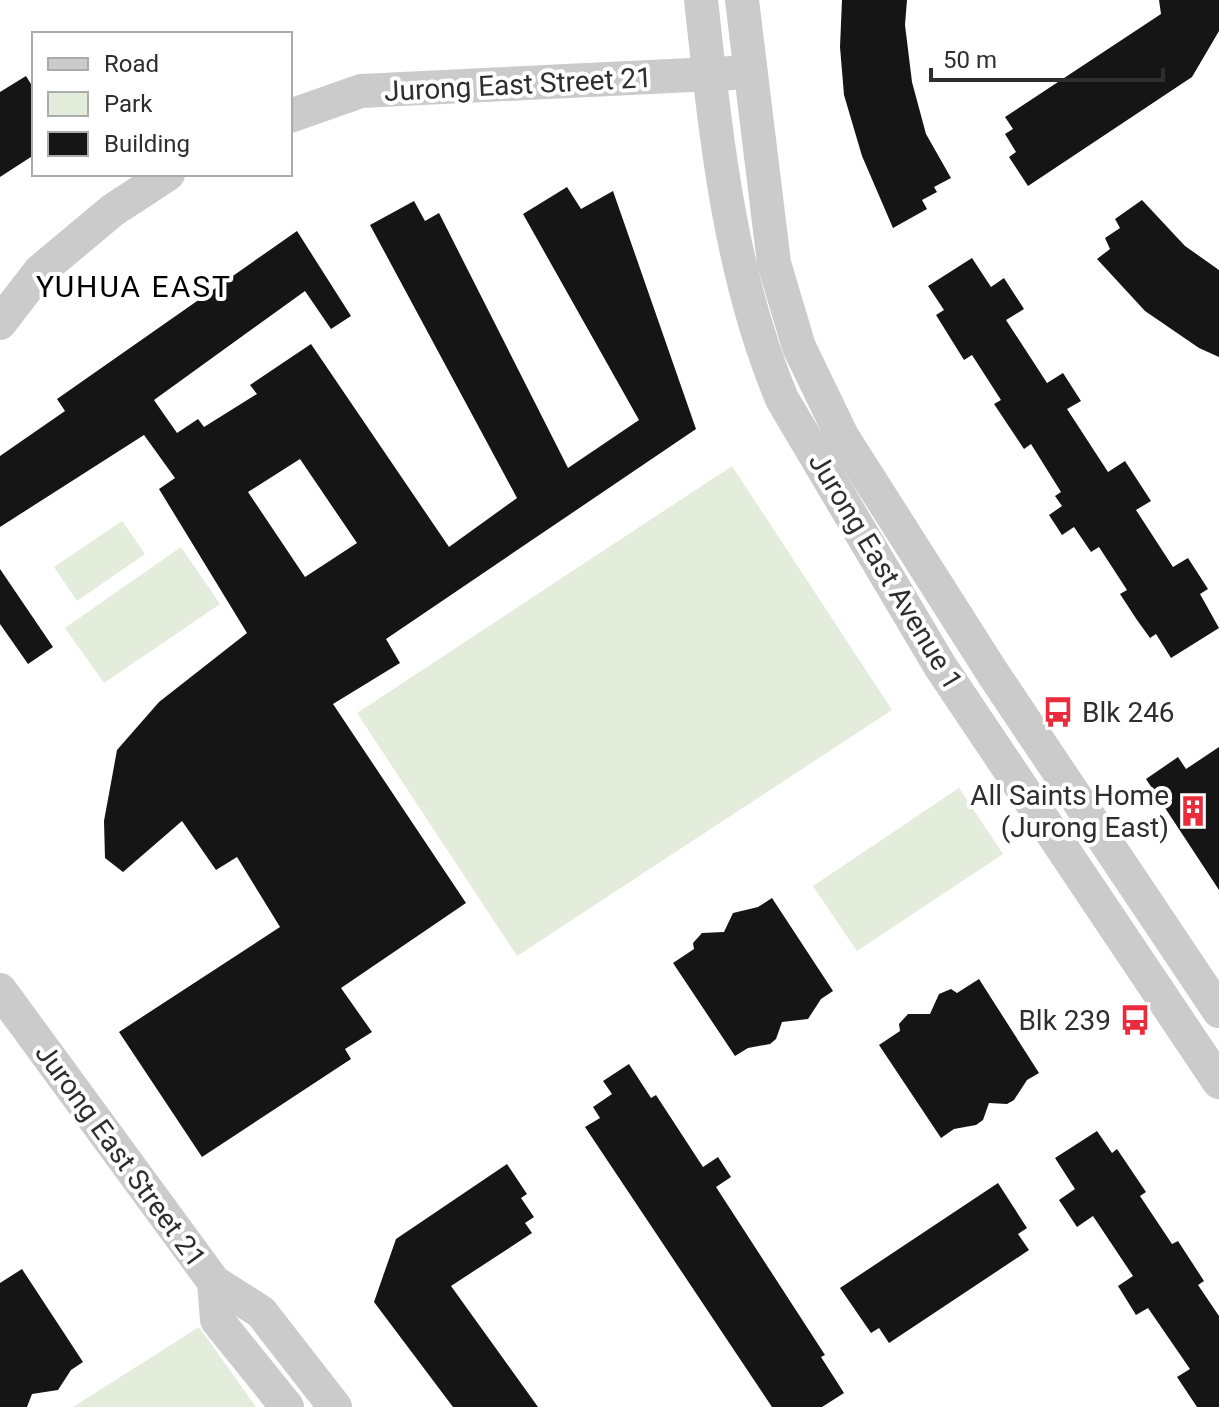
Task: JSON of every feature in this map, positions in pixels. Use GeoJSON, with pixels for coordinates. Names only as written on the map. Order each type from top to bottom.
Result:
{"type":"FeatureCollection","features":[{"type":"Feature","properties":{"kind":"street","name":"Jurong East Avenue 1"},"geometry":{"type":"LineString","coordinates":[[701,0],[725,199],[739,268],[764,355],[782,399],[940,666],[1219,1082]]}},
{"type":"Feature","properties":{"kind":"street","name":"Jurong East Avenue 1"},"geometry":{"type":"LineString","coordinates":[[742,0],[774,263],[799,347],[842,436],[1009,698],[1219,1011]]}},
{"type":"Feature","properties":{"kind":"street","name":"Jurong East Street 21"},"geometry":{"type":"LineString","coordinates":[[292,115],[361,91],[750,72]]}},
{"type":"Feature","properties":{"kind":"street"},"geometry":{"type":"LineString","coordinates":[[0,323],[40,271],[113,210],[165,176]]}},
{"type":"Feature","properties":{"kind":"street","name":"Jurong East Street 21"},"geometry":{"type":"LineString","coordinates":[[0,990],[214,1282],[261,1312],[335,1407]]}},
{"type":"Feature","properties":{"kind":"street","name":"Jurong East Street 21"},"geometry":{"type":"LineString","coordinates":[[214,1282],[217,1320],[287,1407]]}},
{"type":"Feature","properties":{"kind":"green space"},"geometry":{"type":"Polygon","coordinates":[[[732,466],[892,710],[517,956],[357,713],[732,466]]]}},
{"type":"Feature","properties":{"kind":"green space"},"geometry":{"type":"Polygon","coordinates":[[[122,521],[145,554],[77,601],[54,567],[122,521]]]}},
{"type":"Feature","properties":{"kind":"green space"},"geometry":{"type":"Polygon","coordinates":[[[181,547],[220,604],[104,683],[65,628],[181,547]]]}},
{"type":"Feature","properties":{"kind":"green space"},"geometry":{"type":"Polygon","coordinates":[[[959,788],[1003,854],[857,951],[813,886],[959,788]]]}},
{"type":"Feature","properties":{"kind":"green space"},"geometry":{"type":"Polygon","coordinates":[[[199,1327],[256,1407],[73,1407],[199,1327]]]}},
{"type":"Feature","properties":{"kind":"building"},"geometry":{"type":"Polygon","coordinates":[[[842,0],[907,0],[905,25],[912,82],[926,134],[951,178],[934,187],[937,192],[922,200],[927,209],[893,228],[862,156],[844,95],[840,47],[842,0]]]}},
{"type":"Feature","properties":{"kind":"building"},"geometry":{"type":"Polygon","coordinates":[[[1159,0],[1219,0],[1219,31],[1192,77],[1028,186],[1009,157],[1016,152],[1005,134],[1013,129],[1005,117],[1161,14],[1159,0]]]}},
{"type":"Feature","properties":{"kind":"building"},"geometry":{"type":"Polygon","coordinates":[[[26,76],[32,86],[32,156],[0,177],[0,92],[26,76]]]}},
{"type":"Feature","properties":{"kind":"building"},"geometry":{"type":"Polygon","coordinates":[[[567,187],[581,209],[613,191],[696,429],[386,639],[400,663],[333,704],[466,903],[341,988],[372,1032],[345,1049],[351,1059],[202,1157],[119,1032],[280,927],[237,857],[216,870],[182,821],[123,872],[105,858],[104,821],[117,750],[159,702],[247,633],[159,489],[175,478],[144,435],[0,527],[0,456],[65,411],[57,399],[297,231],[351,316],[331,329],[305,291],[154,400],[177,433],[198,419],[204,427],[257,394],[250,385],[311,344],[449,547],[517,498],[370,225],[414,201],[425,221],[439,213],[568,468],[639,420],[523,214],[567,187]],[[300,459],[248,492],[305,577],[357,543],[300,459]]]}},
{"type":"Feature","properties":{"kind":"building"},"geometry":{"type":"Polygon","coordinates":[[[1142,200],[1185,246],[1219,270],[1219,357],[1199,348],[1145,311],[1097,259],[1110,249],[1105,238],[1120,228],[1115,219],[1142,200]]]}},
{"type":"Feature","properties":{"kind":"building"},"geometry":{"type":"Polygon","coordinates":[[[972,258],[991,287],[1004,278],[1024,309],[1006,320],[1047,383],[1063,373],[1081,401],[1067,409],[1108,472],[1125,461],[1151,501],[1136,510],[1173,567],[1188,558],[1208,589],[1200,594],[1219,628],[1171,658],[1156,634],[1150,638],[1120,594],[1127,590],[1099,547],[1091,552],[1074,527],[1062,535],[1049,515],[1062,506],[1055,496],[1061,492],[1031,444],[1024,449],[994,404],[1001,400],[972,355],[964,360],[936,315],[944,310],[928,286],[972,258]]]}},
{"type":"Feature","properties":{"kind":"building"},"geometry":{"type":"Polygon","coordinates":[[[0,569],[53,647],[28,664],[0,624],[0,569]]]}},
{"type":"Feature","properties":{"kind":"building","name":"All Saints Home (Jurong East)"},"geometry":{"type":"Polygon","coordinates":[[[1219,747],[1219,890],[1146,779],[1178,757],[1186,769],[1219,747]]]}},
{"type":"Feature","properties":{"kind":"building"},"geometry":{"type":"Polygon","coordinates":[[[772,898],[833,991],[821,999],[808,1019],[782,1022],[776,1039],[770,1044],[748,1048],[735,1056],[673,963],[694,949],[693,943],[702,933],[724,932],[733,913],[758,907],[772,898]]]}},
{"type":"Feature","properties":{"kind":"building"},"geometry":{"type":"Polygon","coordinates":[[[979,979],[1039,1073],[1027,1080],[1014,1100],[1007,1104],[989,1103],[983,1120],[976,1125],[954,1129],[941,1138],[879,1045],[900,1031],[899,1024],[908,1014],[930,1014],[939,994],[951,989],[957,993],[979,979]]]}},
{"type":"Feature","properties":{"kind":"building"},"geometry":{"type":"Polygon","coordinates":[[[629,1064],[651,1098],[656,1095],[703,1167],[718,1157],[731,1177],[716,1187],[825,1355],[821,1357],[844,1393],[822,1407],[772,1407],[585,1127],[600,1118],[593,1107],[612,1094],[603,1081],[629,1064]]]}},
{"type":"Feature","properties":{"kind":"building"},"geometry":{"type":"Polygon","coordinates":[[[1097,1131],[1112,1153],[1117,1149],[1146,1192],[1140,1196],[1172,1244],[1178,1241],[1204,1281],[1198,1285],[1219,1316],[1219,1407],[1197,1407],[1177,1377],[1190,1369],[1148,1308],[1136,1315],[1118,1286],[1133,1276],[1093,1216],[1077,1227],[1059,1200],[1075,1189],[1055,1158],[1097,1131]]]}},
{"type":"Feature","properties":{"kind":"building"},"geometry":{"type":"Polygon","coordinates":[[[507,1164],[527,1194],[521,1198],[534,1217],[525,1223],[532,1233],[451,1286],[538,1407],[453,1407],[374,1302],[396,1239],[507,1164]]]}},
{"type":"Feature","properties":{"kind":"building"},"geometry":{"type":"Polygon","coordinates":[[[998,1183],[1027,1228],[1018,1234],[1029,1250],[889,1343],[879,1328],[871,1333],[840,1288],[998,1183]]]}},
{"type":"Feature","properties":{"kind":"building"},"geometry":{"type":"Polygon","coordinates":[[[22,1269],[83,1362],[71,1370],[58,1390],[32,1394],[27,1407],[0,1407],[0,1283],[22,1269]]]}},
{"type":"Feature","properties":{"kind":"place","name":"Blk 246"},"geometry":{"type":"Point","coordinates":[1058,712]}},
{"type":"Feature","properties":{"kind":"place","name":"All Saints Home (Jurong East)"},"geometry":{"type":"Point","coordinates":[1193,811]}},
{"type":"Feature","properties":{"kind":"place","name":"Blk 239"},"geometry":{"type":"Point","coordinates":[1135,1020]}},
{"type":"Feature","properties":{"kind":"district","name":"YUHUA EAST"},"geometry":{"type":"Point","coordinates":[134,287]}}]}
